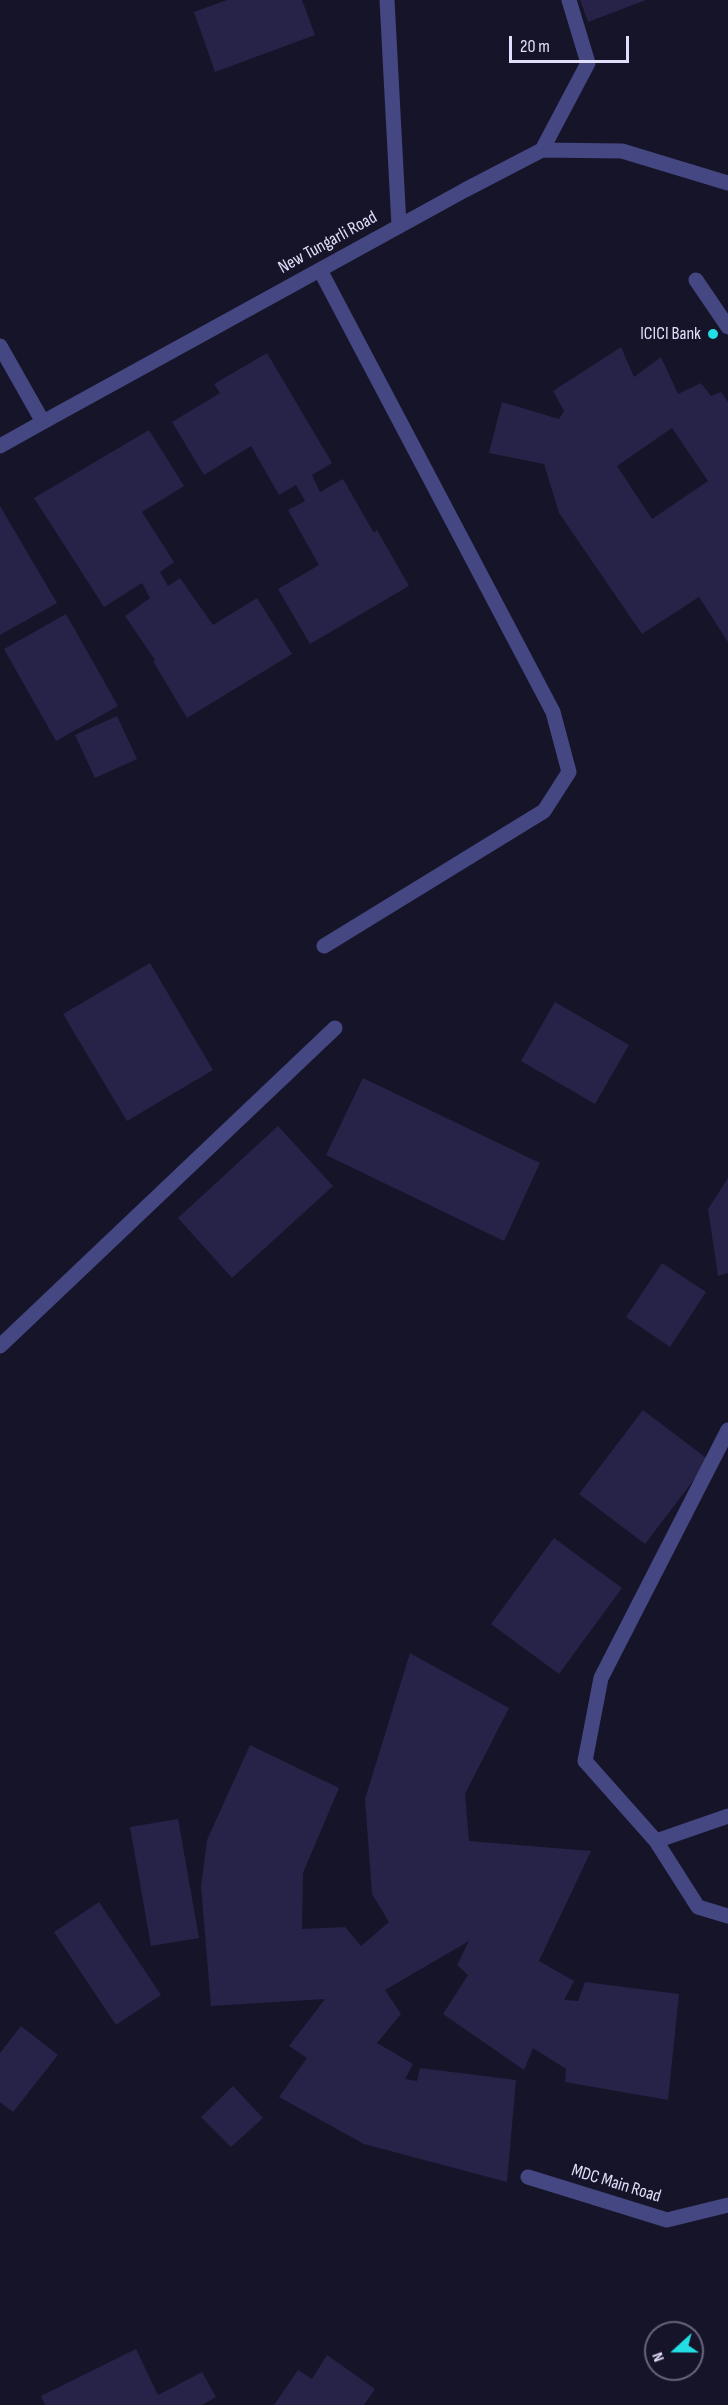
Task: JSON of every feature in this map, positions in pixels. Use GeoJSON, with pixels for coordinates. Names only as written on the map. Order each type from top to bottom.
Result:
{"type":"FeatureCollection","features":[{"type":"Feature","properties":{"kind":"street"},"geometry":{"type":"LineString","coordinates":[[387,0],[399,226]]}},
{"type":"Feature","properties":{"kind":"street"},"geometry":{"type":"LineString","coordinates":[[542,150],[588,63],[569,0]]}},
{"type":"Feature","properties":{"kind":"street","name":"New Tungarli Road"},"geometry":{"type":"LineString","coordinates":[[0,446],[399,226],[542,150],[622,151],[728,183]]}},
{"type":"Feature","properties":{"kind":"street"},"geometry":{"type":"LineString","coordinates":[[320,270],[553,712],[569,772],[544,811],[324,946]]}},
{"type":"Feature","properties":{"kind":"street"},"geometry":{"type":"LineString","coordinates":[[696,280],[728,327]]}},
{"type":"Feature","properties":{"kind":"street"},"geometry":{"type":"LineString","coordinates":[[0,346],[43,422]]}},
{"type":"Feature","properties":{"kind":"street"},"geometry":{"type":"LineString","coordinates":[[0,1346],[335,1028]]}},
{"type":"Feature","properties":{"kind":"street"},"geometry":{"type":"LineString","coordinates":[[728,1430],[601,1678],[585,1761],[656,1841],[698,1907],[728,1916]]}},
{"type":"Feature","properties":{"kind":"street"},"geometry":{"type":"LineString","coordinates":[[656,1841],[728,1816]]}},
{"type":"Feature","properties":{"kind":"street","name":"MDC Main Road"},"geometry":{"type":"LineString","coordinates":[[528,2177],[667,2220],[728,2205]]}},
{"type":"Feature","properties":{"kind":"building"},"geometry":{"type":"Polygon","coordinates":[[[227,0],[302,0],[315,35],[215,72],[194,12],[227,0]]]}},
{"type":"Feature","properties":{"kind":"building"},"geometry":{"type":"Polygon","coordinates":[[[580,0],[646,0],[588,22],[580,0]]]}},
{"type":"Feature","properties":{"kind":"building"},"geometry":{"type":"Polygon","coordinates":[[[621,347],[634,377],[661,357],[678,394],[701,383],[711,396],[721,392],[728,402],[728,642],[699,597],[642,634],[559,513],[544,464],[489,453],[502,402],[559,419],[564,411],[553,391],[621,347]],[[672,428],[617,466],[652,519],[708,481],[672,428]]]}},
{"type":"Feature","properties":{"kind":"building"},"geometry":{"type":"Polygon","coordinates":[[[267,353],[332,463],[312,475],[320,492],[343,479],[374,533],[377,530],[409,586],[310,644],[278,589],[319,565],[288,510],[305,501],[296,485],[279,495],[251,446],[204,475],[172,422],[220,393],[214,384],[267,353]]]}},
{"type":"Feature","properties":{"kind":"building"},"geometry":{"type":"Polygon","coordinates":[[[149,430],[184,486],[142,512],[174,562],[160,572],[168,586],[180,578],[213,625],[257,598],[292,654],[187,718],[153,661],[155,660],[125,616],[150,598],[142,583],[104,607],[34,498],[149,430]]]}},
{"type":"Feature","properties":{"kind":"building"},"geometry":{"type":"Polygon","coordinates":[[[0,506],[57,603],[0,635],[0,506]]]}},
{"type":"Feature","properties":{"kind":"building"},"geometry":{"type":"Polygon","coordinates":[[[66,614],[118,706],[56,741],[4,649],[66,614]]]}},
{"type":"Feature","properties":{"kind":"building"},"geometry":{"type":"Polygon","coordinates":[[[117,716],[137,759],[95,778],[75,735],[117,716]]]}},
{"type":"Feature","properties":{"kind":"building"},"geometry":{"type":"Polygon","coordinates":[[[150,963],[213,1070],[127,1121],[63,1014],[150,963]]]}},
{"type":"Feature","properties":{"kind":"building"},"geometry":{"type":"Polygon","coordinates":[[[555,1002],[629,1045],[595,1104],[521,1061],[555,1002]]]}},
{"type":"Feature","properties":{"kind":"building"},"geometry":{"type":"Polygon","coordinates":[[[363,1078],[540,1163],[504,1241],[326,1155],[363,1078]]]}},
{"type":"Feature","properties":{"kind":"building"},"geometry":{"type":"Polygon","coordinates":[[[278,1126],[333,1186],[232,1278],[178,1218],[278,1126]]]}},
{"type":"Feature","properties":{"kind":"building"},"geometry":{"type":"Polygon","coordinates":[[[728,1178],[728,1273],[718,1276],[708,1209],[728,1178]]]}},
{"type":"Feature","properties":{"kind":"building"},"geometry":{"type":"Polygon","coordinates":[[[662,1263],[706,1292],[670,1347],[626,1317],[662,1263]]]}},
{"type":"Feature","properties":{"kind":"building"},"geometry":{"type":"Polygon","coordinates":[[[643,1410],[709,1460],[645,1544],[579,1494],[643,1410]]]}},
{"type":"Feature","properties":{"kind":"building"},"geometry":{"type":"Polygon","coordinates":[[[554,1538],[622,1588],[559,1674],[491,1624],[554,1538]]]}},
{"type":"Feature","properties":{"kind":"building"},"geometry":{"type":"Polygon","coordinates":[[[410,1653],[509,1708],[465,1794],[469,1841],[591,1851],[539,1961],[574,1981],[564,2000],[578,2001],[585,1982],[679,1994],[668,2100],[565,2082],[566,2069],[533,2048],[524,2070],[443,2014],[468,1975],[457,1965],[469,1941],[385,1990],[401,2014],[377,2043],[413,2064],[405,2079],[417,2081],[420,2068],[516,2080],[507,2182],[364,2144],[279,2097],[307,2058],[289,2046],[325,1999],[211,2006],[201,1887],[207,1840],[250,1745],[339,1788],[303,1873],[302,1929],[345,1927],[361,1946],[389,1922],[372,1894],[365,1799],[410,1653]]]}},
{"type":"Feature","properties":{"kind":"building"},"geometry":{"type":"Polygon","coordinates":[[[178,1819],[199,1938],[151,1946],[130,1827],[178,1819]]]}},
{"type":"Feature","properties":{"kind":"building"},"geometry":{"type":"Polygon","coordinates":[[[99,1902],[161,1995],[116,2025],[54,1932],[99,1902]]]}},
{"type":"Feature","properties":{"kind":"building"},"geometry":{"type":"Polygon","coordinates":[[[21,2026],[58,2055],[13,2112],[0,2102],[0,2053],[21,2026]]]}},
{"type":"Feature","properties":{"kind":"building"},"geometry":{"type":"Polygon","coordinates":[[[233,2086],[263,2118],[231,2147],[201,2117],[233,2086]]]}},
{"type":"Feature","properties":{"kind":"building"},"geometry":{"type":"Polygon","coordinates":[[[136,2349],[158,2395],[202,2372],[216,2397],[202,2405],[45,2405],[41,2396],[136,2349]]]}},
{"type":"Feature","properties":{"kind":"building"},"geometry":{"type":"Polygon","coordinates":[[[327,2355],[375,2389],[364,2405],[274,2405],[298,2370],[312,2379],[327,2355]]]}},
{"type":"Feature","properties":{"kind":"place","name":"ICICI Bank"},"geometry":{"type":"Point","coordinates":[713,334]}}]}
